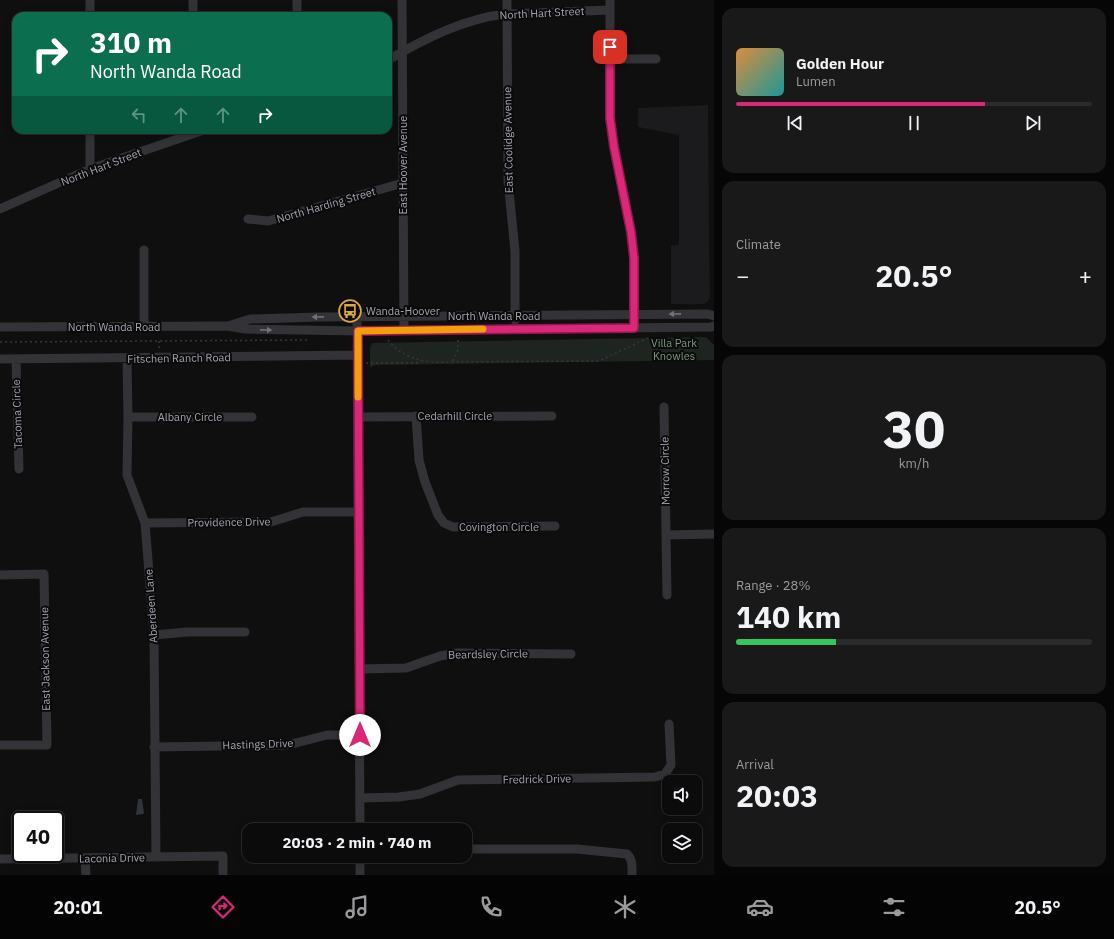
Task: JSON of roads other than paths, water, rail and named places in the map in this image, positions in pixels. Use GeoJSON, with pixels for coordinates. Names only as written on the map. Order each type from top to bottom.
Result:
{"type":"FeatureCollection","features":[{"type":"Feature","properties":{"kind":"street"},"geometry":{"type":"LineString","coordinates":[[90,0],[90,12]]}},
{"type":"Feature","properties":{"kind":"street"},"geometry":{"type":"LineString","coordinates":[[193,0],[193,12]]}},
{"type":"Feature","properties":{"kind":"street"},"geometry":{"type":"LineString","coordinates":[[297,0],[297,12]]}},
{"type":"Feature","properties":{"kind":"street","name":"East Hoover Avenue"},"geometry":{"type":"LineString","coordinates":[[402,0],[404,330]]}},
{"type":"Feature","properties":{"kind":"street","name":"East Coolidge Avenue"},"geometry":{"type":"LineString","coordinates":[[507,0],[508,181],[516,251],[515,328]]}},
{"type":"Feature","properties":{"kind":"street"},"geometry":{"type":"LineString","coordinates":[[610,0],[610,118],[614,147],[631,232],[634,258],[634,328]]}},
{"type":"Feature","properties":{"kind":"street","name":"North Hart Street"},"geometry":{"type":"LineString","coordinates":[[392,58],[417,43],[473,21],[507,14],[610,10]]}},
{"type":"Feature","properties":{"kind":"street"},"geometry":{"type":"LineString","coordinates":[[610,59],[656,59]]}},
{"type":"Feature","properties":{"kind":"street"},"geometry":{"type":"LineString","coordinates":[[90,134],[90,169]]}},
{"type":"Feature","properties":{"kind":"street","name":"North Hart Street"},"geometry":{"type":"LineString","coordinates":[[0,209],[90,169],[187,134]]}},
{"type":"Feature","properties":{"kind":"street","name":"North Harding Street"},"geometry":{"type":"LineString","coordinates":[[248,219],[268,221],[403,183]]}},
{"type":"Feature","properties":{"kind":"street"},"geometry":{"type":"LineString","coordinates":[[144,250],[144,326]]}},
{"type":"Feature","properties":{"kind":"street","name":"North Wanda Road"},"geometry":{"type":"LineString","coordinates":[[227,326],[250,319],[515,315],[708,314],[714,316]]}},
{"type":"Feature","properties":{"kind":"street"},"geometry":{"type":"LineString","coordinates":[[358,317],[360,823]]}},
{"type":"Feature","properties":{"kind":"street","name":"North Wanda Road"},"geometry":{"type":"LineString","coordinates":[[0,328],[227,326],[245,330],[358,331],[714,326]]}},
{"type":"Feature","properties":{"kind":"street","name":"Fitschen Ranch Road"},"geometry":{"type":"LineString","coordinates":[[0,359],[358,359]]}},
{"type":"Feature","properties":{"kind":"street","name":"Tacoma Circle"},"geometry":{"type":"LineString","coordinates":[[16,359],[19,469]]}},
{"type":"Feature","properties":{"kind":"street","name":"Aberdeen Lane"},"geometry":{"type":"LineString","coordinates":[[127,359],[127,476],[145,523],[154,635],[156,857]]}},
{"type":"Feature","properties":{"kind":"street","name":"Morrow Circle"},"geometry":{"type":"LineString","coordinates":[[664,407],[666,595]]}},
{"type":"Feature","properties":{"kind":"street","name":"Covington Circle"},"geometry":{"type":"LineString","coordinates":[[416,416],[419,460],[425,482],[438,515],[444,523],[453,527],[555,526]]}},
{"type":"Feature","properties":{"kind":"street","name":"Cedarhill Circle"},"geometry":{"type":"LineString","coordinates":[[358,417],[552,416]]}},
{"type":"Feature","properties":{"kind":"street","name":"Albany Circle"},"geometry":{"type":"LineString","coordinates":[[128,417],[252,417]]}},
{"type":"Feature","properties":{"kind":"street","name":"Providence Drive"},"geometry":{"type":"LineString","coordinates":[[145,523],[271,522],[303,512],[358,512]]}},
{"type":"Feature","properties":{"kind":"street"},"geometry":{"type":"LineString","coordinates":[[666,535],[714,534]]}},
{"type":"Feature","properties":{"kind":"street","name":"East Jackson Avenue"},"geometry":{"type":"LineString","coordinates":[[0,575],[44,574],[47,745],[0,745]]}},
{"type":"Feature","properties":{"kind":"street"},"geometry":{"type":"LineString","coordinates":[[154,635],[187,632],[245,632]]}},
{"type":"Feature","properties":{"kind":"street","name":"Beardsley Circle"},"geometry":{"type":"LineString","coordinates":[[359,669],[406,668],[440,656],[458,653],[571,654]]}},
{"type":"Feature","properties":{"kind":"street","name":"Fredrick Drive"},"geometry":{"type":"LineString","coordinates":[[360,798],[399,797],[420,794],[458,780],[655,777],[665,774],[671,765],[669,724]]}},
{"type":"Feature","properties":{"kind":"street","name":"Hastings Drive"},"geometry":{"type":"LineString","coordinates":[[154,747],[283,745],[296,743],[327,734],[360,735]]}},
{"type":"Feature","properties":{"kind":"street"},"geometry":{"type":"LineString","coordinates":[[472,849],[577,849],[627,854],[632,863],[632,875]]}},
{"type":"Feature","properties":{"kind":"street","name":"Laconia Drive"},"geometry":{"type":"LineString","coordinates":[[0,859],[223,856],[223,875]]}},
{"type":"Feature","properties":{"kind":"street"},"geometry":{"type":"LineString","coordinates":[[85,858],[86,875]]}},
{"type":"Feature","properties":{"kind":"street"},"geometry":{"type":"LineString","coordinates":[[360,863],[360,875]]}},
{"type":"Feature","properties":{"kind":"place","name":"Wanda-Hoover"},"geometry":{"type":"Point","coordinates":[350,311]}},
{"type":"Feature","properties":{"kind":"park label","name":"Villa Park Knowles"},"geometry":{"type":"Point","coordinates":[674,349]}}]}
